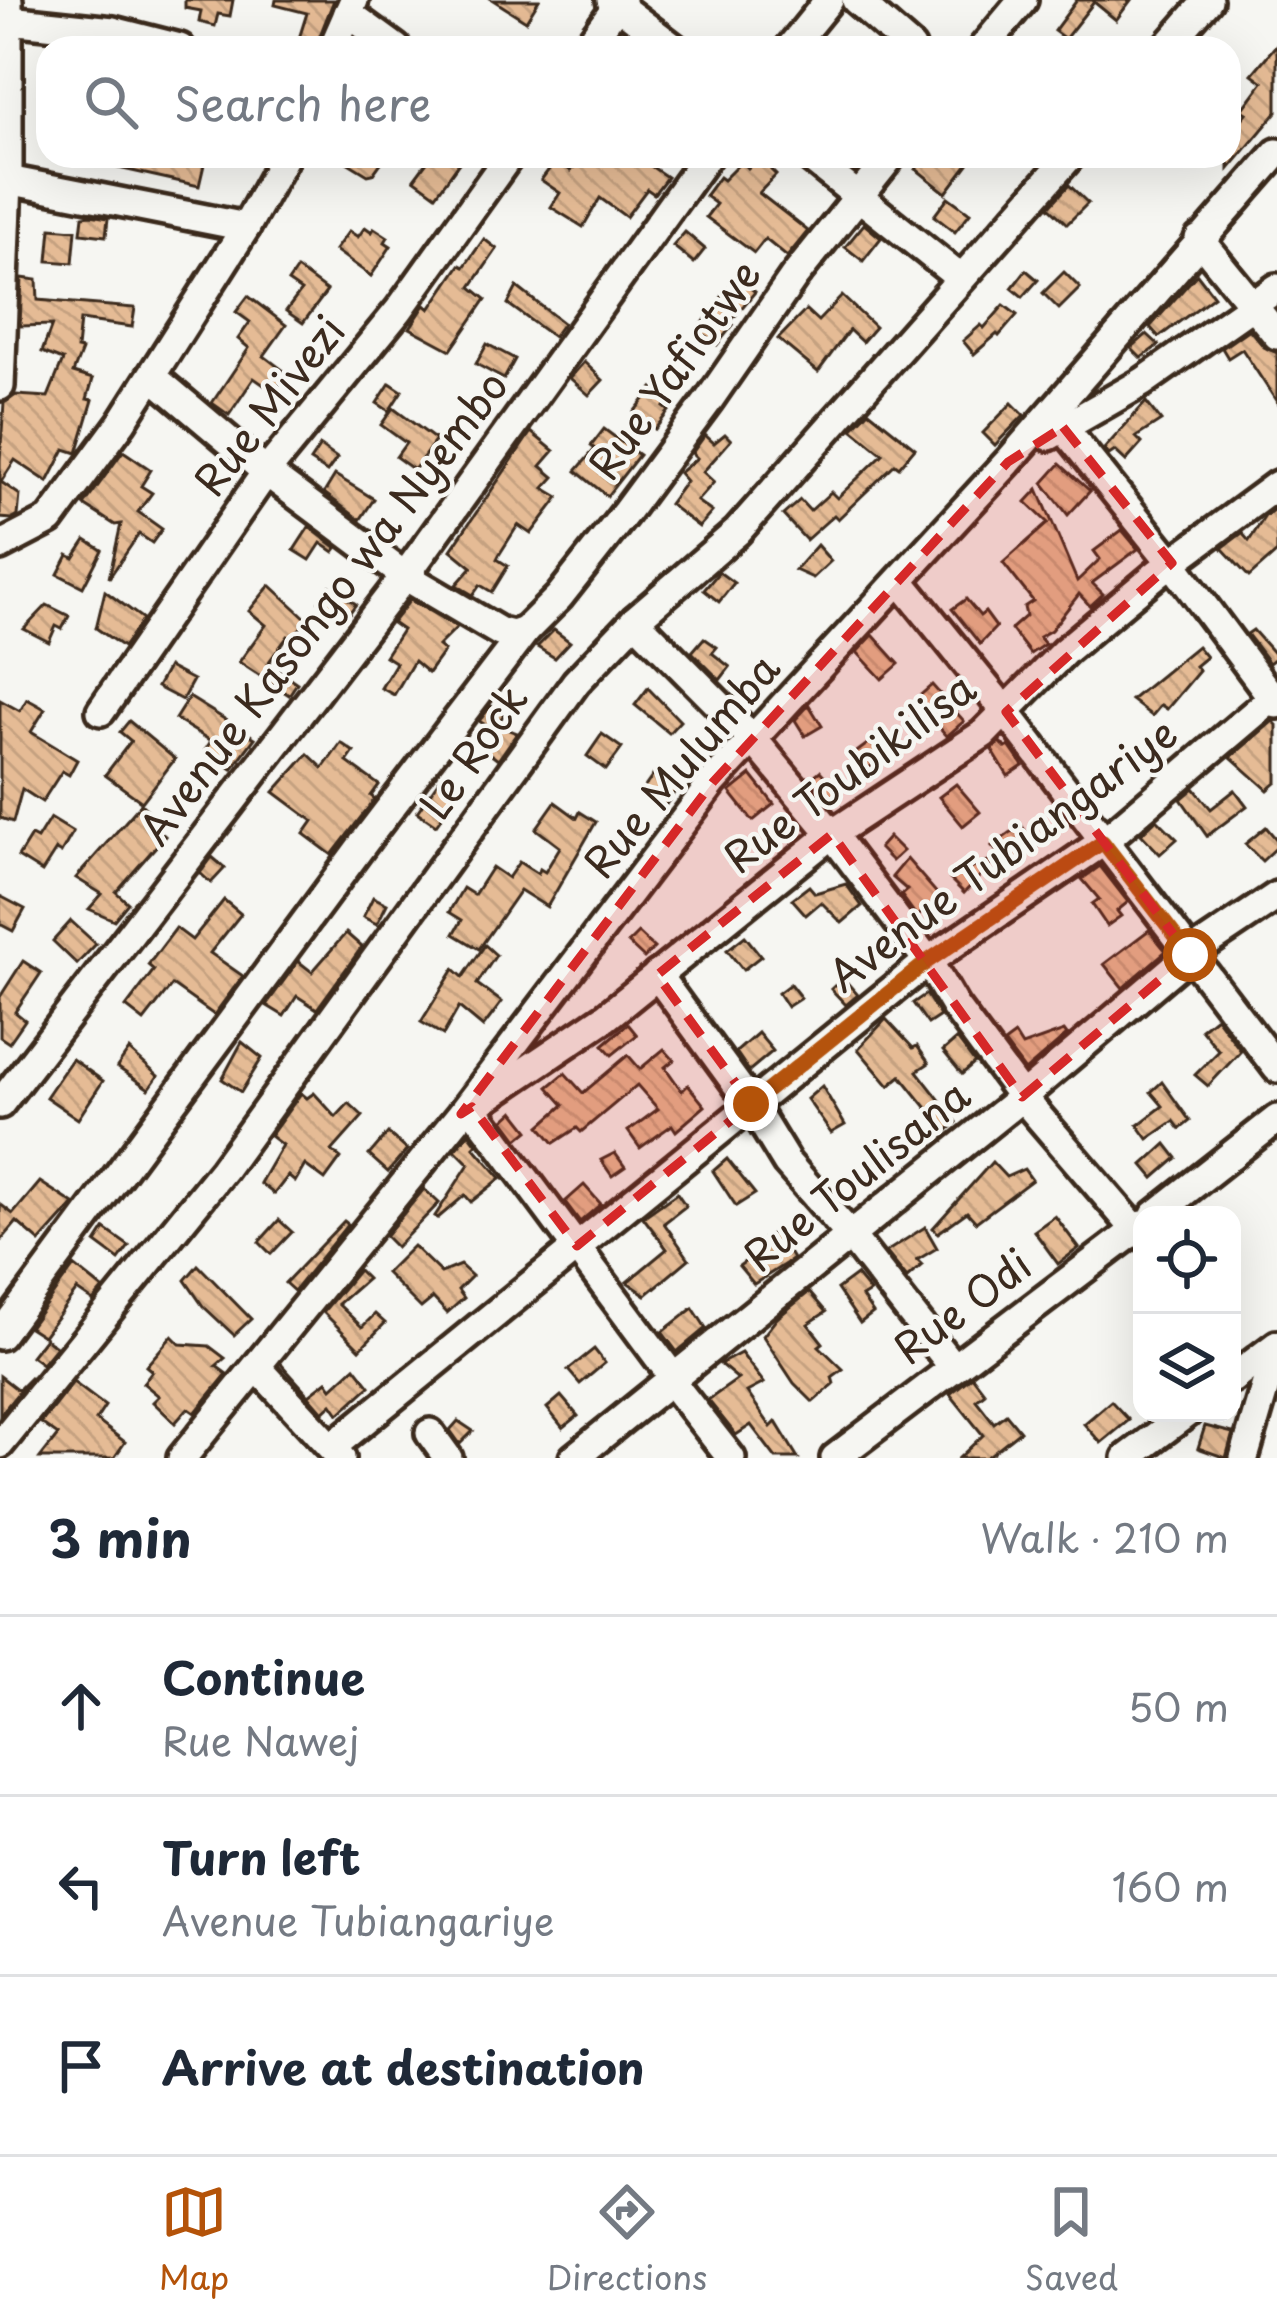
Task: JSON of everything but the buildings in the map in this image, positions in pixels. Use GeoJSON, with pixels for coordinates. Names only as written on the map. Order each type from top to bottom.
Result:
{"type":"FeatureCollection","features":[{"type":"Feature","properties":{"kind":"street"},"geometry":{"type":"LineString","coordinates":[[800,36],[829,0]]}},
{"type":"Feature","properties":{"kind":"street"},"geometry":{"type":"LineString","coordinates":[[856,0],[897,36]]}},
{"type":"Feature","properties":{"kind":"street"},"geometry":{"type":"LineString","coordinates":[[993,36],[1023,0]]}},
{"type":"Feature","properties":{"kind":"street"},"geometry":{"type":"LineString","coordinates":[[1176,36],[1208,0]]}},
{"type":"Feature","properties":{"kind":"street"},"geometry":{"type":"LineString","coordinates":[[594,36],[616,2],[659,36]]}},
{"type":"Feature","properties":{"kind":"street"},"geometry":{"type":"LineString","coordinates":[[338,36],[351,7],[383,36]]}},
{"type":"Feature","properties":{"kind":"street"},"geometry":{"type":"LineString","coordinates":[[0,386],[2,218],[8,180],[6,23],[132,36]]}},
{"type":"Feature","properties":{"kind":"street","name":"Rue Mulumba"},"geometry":{"type":"LineString","coordinates":[[182,1458],[466,1111],[713,782],[1008,462],[1277,153]]}},
{"type":"Feature","properties":{"kind":"street"},"geometry":{"type":"LineString","coordinates":[[0,546],[50,520],[152,376],[278,168]]}},
{"type":"Feature","properties":{"kind":"street","name":"Rue Mivezi"},"geometry":{"type":"LineString","coordinates":[[101,711],[266,472],[399,310],[500,168]]}},
{"type":"Feature","properties":{"kind":"street","name":"Avenue Kasongo wa Nyembo"},"geometry":{"type":"LineString","coordinates":[[0,1104],[404,576],[698,168]]}},
{"type":"Feature","properties":{"kind":"street"},"geometry":{"type":"LineString","coordinates":[[822,168],[960,278]]}},
{"type":"Feature","properties":{"kind":"street","name":"Rue Yafiotwe"},"geometry":{"type":"LineString","coordinates":[[0,1335],[525,631],[559,597],[626,512],[881,168]]}},
{"type":"Feature","properties":{"kind":"street","name":"Le Rock"},"geometry":{"type":"LineString","coordinates":[[0,1444],[223,1170],[576,682],[634,620],[737,532],[1059,168]]}},
{"type":"Feature","properties":{"kind":"street"},"geometry":{"type":"LineString","coordinates":[[8,180],[246,227]]}},
{"type":"Feature","properties":{"kind":"street"},"geometry":{"type":"LineString","coordinates":[[1199,239],[1265,296],[1277,335]]}},
{"type":"Feature","properties":{"kind":"street"},"geometry":{"type":"LineString","coordinates":[[1008,462],[1143,382],[1265,296]]}},
{"type":"Feature","properties":{"kind":"street"},"geometry":{"type":"LineString","coordinates":[[152,376],[266,472],[404,576],[500,632],[525,631]]}},
{"type":"Feature","properties":{"kind":"street"},"geometry":{"type":"LineString","coordinates":[[1063,427],[1275,699]]}},
{"type":"Feature","properties":{"kind":"street","name":"Rue Toubikilisa"},"geometry":{"type":"LineString","coordinates":[[466,1111],[606,1017],[832,834],[983,734],[1065,651],[1172,562],[1277,485]]}},
{"type":"Feature","properties":{"kind":"street"},"geometry":{"type":"LineString","coordinates":[[900,581],[1006,712],[1277,1068]]}},
{"type":"Feature","properties":{"kind":"street"},"geometry":{"type":"LineString","coordinates":[[634,620],[753,740],[928,961],[955,1007],[1022,1097],[1133,1212]]}},
{"type":"Feature","properties":{"kind":"street","name":"Avenue Tubiangariye"},"geometry":{"type":"LineString","coordinates":[[337,1452],[577,1246],[928,961],[1103,842],[1275,699]]}},
{"type":"Feature","properties":{"kind":"street","name":"Rue Toulisana"},"geometry":{"type":"LineString","coordinates":[[574,1458],[1022,1097],[1190,955],[1277,896]]}},
{"type":"Feature","properties":{"kind":"street"},"geometry":{"type":"LineString","coordinates":[[657,975],[751,1104],[787,1163],[953,1366]]}},
{"type":"Feature","properties":{"kind":"street"},"geometry":{"type":"LineString","coordinates":[[466,1111],[577,1246],[731,1458]]}},
{"type":"Feature","properties":{"kind":"street","name":"Rue Odi"},"geometry":{"type":"LineString","coordinates":[[1166,1206],[1277,1119]]}},
{"type":"Feature","properties":{"kind":"street","name":"Rue Odi"},"geometry":{"type":"LineString","coordinates":[[836,1458],[1133,1231]]}},
{"type":"Feature","properties":{"kind":"street"},"geometry":{"type":"LineString","coordinates":[[1241,1372],[1277,1345]]}},
{"type":"Feature","properties":{"kind":"street"},"geometry":{"type":"LineString","coordinates":[[1244,1458],[1277,1345]]}},
{"type":"Feature","properties":{"kind":"street"},"geometry":{"type":"LineString","coordinates":[[257,1367],[337,1452]]}},
{"type":"Feature","properties":{"kind":"street"},"geometry":{"type":"LineString","coordinates":[[1127,1458],[1175,1422]]}},
{"type":"Feature","properties":{"kind":"street"},"geometry":{"type":"LineString","coordinates":[[430,1432],[448,1458]]}},
{"type":"Feature","properties":{"kind":"highlighted area"},"geometry":{"type":"Polygon","coordinates":[[[1063,427],[1172,563],[1006,712],[1189,955],[1022,1097],[832,834],[657,975],[751,1104],[577,1246],[472,1107],[461,1114],[713,782],[1008,462],[1063,427]]]}},
{"type":"Feature","properties":{"kind":"route"},"geometry":{"type":"LineString","coordinates":[[751,1104],[928,961],[1103,842],[1190,955]]}}]}
